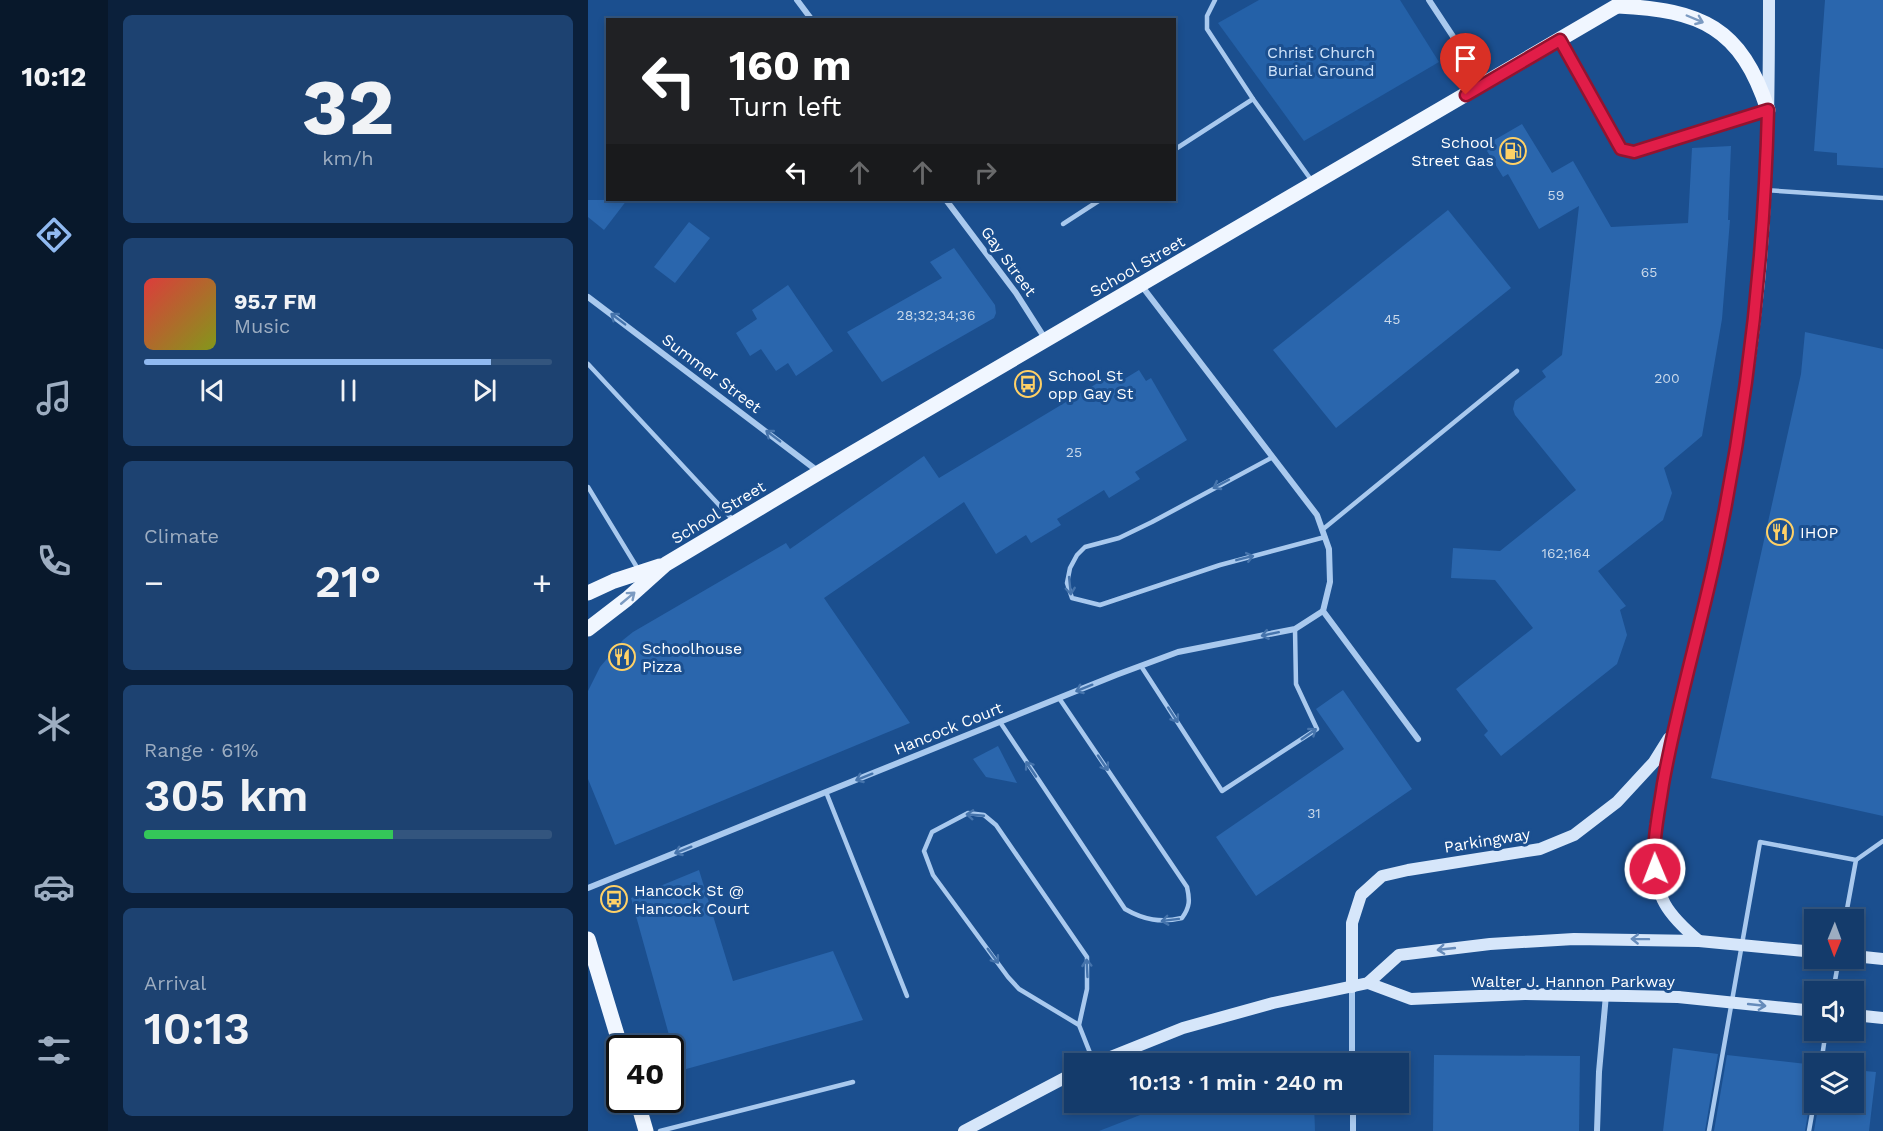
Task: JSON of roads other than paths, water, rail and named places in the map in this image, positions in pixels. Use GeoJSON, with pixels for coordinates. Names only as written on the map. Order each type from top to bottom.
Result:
{"type":"FeatureCollection","features":[{"type":"Feature","properties":{"kind":"main road","name":"School Street"},"geometry":{"type":"LineString","coordinates":[[588,629],[627,599],[666,564],[1622,3]]}},
{"type":"Feature","properties":{"kind":"main road"},"geometry":{"type":"LineString","coordinates":[[1622,3],[1672,11],[1691,16],[1709,25],[1731,44],[1749,65],[1760,84],[1768,110]]}},
{"type":"Feature","properties":{"kind":"main road","name":"School Street"},"geometry":{"type":"LineString","coordinates":[[588,593],[666,564]]}},
{"type":"Feature","properties":{"kind":"main road"},"geometry":{"type":"LineString","coordinates":[[588,939],[617,1035]]}},
{"type":"Feature","properties":{"kind":"main road"},"geometry":{"type":"LineString","coordinates":[[641,1113],[646,1131]]}},
{"type":"Feature","properties":{"kind":"street"},"geometry":{"type":"LineString","coordinates":[[797,0],[810,18]]}},
{"type":"Feature","properties":{"kind":"street"},"geometry":{"type":"LineString","coordinates":[[1429,0],[1484,84]]}},
{"type":"Feature","properties":{"kind":"street","name":"Parkingway"},"geometry":{"type":"LineString","coordinates":[[1699,941],[1675,920],[1664,904],[1657,884],[1654,854],[1672,732],[1713,568],[1735,453],[1755,319],[1766,190],[1769,0]]}},
{"type":"Feature","properties":{"kind":"street","name":"Gay Street"},"geometry":{"type":"LineString","coordinates":[[947,201],[1016,293],[1047,340]]}},
{"type":"Feature","properties":{"kind":"street"},"geometry":{"type":"LineString","coordinates":[[1141,285],[1317,515],[1329,549],[1330,582],[1323,611],[1418,739]]}},
{"type":"Feature","properties":{"kind":"street","name":"Summer Street"},"geometry":{"type":"LineString","coordinates":[[588,297],[820,472]]}},
{"type":"Feature","properties":{"kind":"street","name":"Hancock Court"},"geometry":{"type":"LineString","coordinates":[[588,888],[1178,652],[1295,629],[1323,611]]}},
{"type":"Feature","properties":{"kind":"street","name":"Parkingway"},"geometry":{"type":"LineString","coordinates":[[1352,987],[1352,923],[1361,895],[1382,876],[1540,849],[1574,836],[1617,802],[1654,762],[1672,732]]}},
{"type":"Feature","properties":{"kind":"street"},"geometry":{"type":"LineString","coordinates":[[1119,1053],[1183,1028],[1273,1003],[1368,983],[1399,955],[1430,950],[1574,939],[1699,941],[1804,951]]}},
{"type":"Feature","properties":{"kind":"street"},"geometry":{"type":"LineString","coordinates":[[1864,957],[1883,959]]}},
{"type":"Feature","properties":{"kind":"street","name":"Walter J. Hannon Parkway"},"geometry":{"type":"LineString","coordinates":[[1368,983],[1411,999],[1525,994],[1606,994],[1678,997],[1804,1010]]}},
{"type":"Feature","properties":{"kind":"street"},"geometry":{"type":"LineString","coordinates":[[1352,987],[1353,1053]]}},
{"type":"Feature","properties":{"kind":"street"},"geometry":{"type":"LineString","coordinates":[[1597,1131],[1599,1072],[1606,994]]}},
{"type":"Feature","properties":{"kind":"street"},"geometry":{"type":"LineString","coordinates":[[1864,1016],[1883,1018]]}},
{"type":"Feature","properties":{"kind":"street"},"geometry":{"type":"LineString","coordinates":[[964,1131],[1064,1078]]}},
{"type":"Feature","properties":{"kind":"street"},"geometry":{"type":"LineString","coordinates":[[1353,1113],[1353,1131]]}},
{"type":"Feature","properties":{"kind":"lane"},"geometry":{"type":"LineString","coordinates":[[1215,0],[1207,16],[1207,29],[1253,99],[1314,184]]}},
{"type":"Feature","properties":{"kind":"lane"},"geometry":{"type":"LineString","coordinates":[[1560,40],[1621,149],[1634,152],[1768,110]]}},
{"type":"Feature","properties":{"kind":"lane"},"geometry":{"type":"LineString","coordinates":[[1176,149],[1253,99]]}},
{"type":"Feature","properties":{"kind":"lane"},"geometry":{"type":"LineString","coordinates":[[1766,190],[1883,198]]}},
{"type":"Feature","properties":{"kind":"lane"},"geometry":{"type":"LineString","coordinates":[[1063,224],[1098,201]]}},
{"type":"Feature","properties":{"kind":"lane"},"geometry":{"type":"LineString","coordinates":[[588,364],[736,523]]}},
{"type":"Feature","properties":{"kind":"lane"},"geometry":{"type":"LineString","coordinates":[[1273,457],[1119,538],[1085,547],[1077,555],[1070,568],[1067,583],[1072,598],[1100,605],[1220,565],[1324,534],[1516,371]]}},
{"type":"Feature","properties":{"kind":"lane"},"geometry":{"type":"LineString","coordinates":[[588,487],[640,572]]}},
{"type":"Feature","properties":{"kind":"lane"},"geometry":{"type":"LineString","coordinates":[[1141,666],[1222,791],[1317,729],[1296,684],[1295,629]]}},
{"type":"Feature","properties":{"kind":"lane"},"geometry":{"type":"LineString","coordinates":[[1000,722],[1125,909],[1136,916],[1154,921],[1182,918],[1188,910],[1190,898],[1187,887],[1059,698]]}},
{"type":"Feature","properties":{"kind":"lane"},"geometry":{"type":"LineString","coordinates":[[826,792],[907,996]]}},
{"type":"Feature","properties":{"kind":"lane"},"geometry":{"type":"LineString","coordinates":[[1079,1025],[1019,989],[1008,977],[933,875],[924,851],[932,832],[968,813],[984,815],[996,825],[1087,957],[1087,989],[1079,1025],[1090,1053]]}},
{"type":"Feature","properties":{"kind":"lane"},"geometry":{"type":"LineString","coordinates":[[1847,909],[1856,860],[1883,841]]}},
{"type":"Feature","properties":{"kind":"lane"},"geometry":{"type":"LineString","coordinates":[[1709,1131],[1760,843],[1856,860]]}},
{"type":"Feature","properties":{"kind":"lane"},"geometry":{"type":"LineString","coordinates":[[660,1131],[853,1082]]}},
{"type":"Feature","properties":{"kind":"lane"},"geometry":{"type":"LineString","coordinates":[[1809,1131],[1812,1113]]}},
{"type":"Feature","properties":{"kind":"place","name":"School Street Gas"},"geometry":{"type":"Point","coordinates":[1513,151]}},
{"type":"Feature","properties":{"kind":"place","name":"School St opp Gay St"},"geometry":{"type":"Point","coordinates":[1028,384]}},
{"type":"Feature","properties":{"kind":"place","name":"IHOP"},"geometry":{"type":"Point","coordinates":[1780,532]}},
{"type":"Feature","properties":{"kind":"place","name":"Schoolhouse Pizza"},"geometry":{"type":"Point","coordinates":[622,657]}},
{"type":"Feature","properties":{"kind":"place","name":"Hancock St @ Hancock Court"},"geometry":{"type":"Point","coordinates":[614,899]}},
{"type":"Feature","properties":{"kind":"park label","name":"Christ Church Burial Ground"},"geometry":{"type":"Point","coordinates":[1321,61]}}]}
